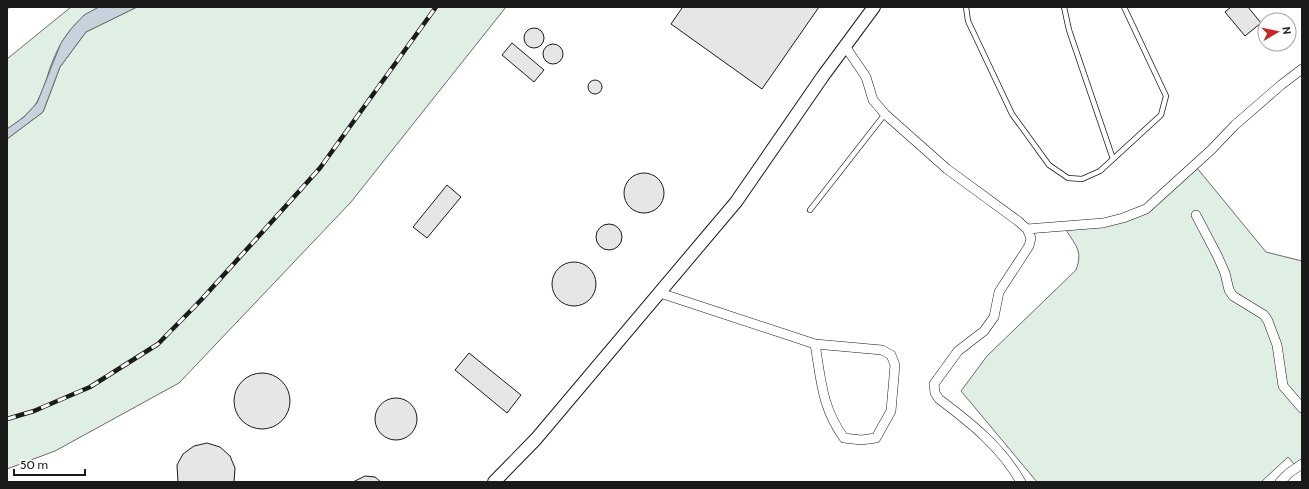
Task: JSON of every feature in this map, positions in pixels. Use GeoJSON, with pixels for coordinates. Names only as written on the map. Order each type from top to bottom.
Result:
{"type":"FeatureCollection","features":[{"type":"Feature","properties":{"kind":"street"},"geometry":{"type":"LineString","coordinates":[[494,482],[536,439],[736,202],[874,7]]}},
{"type":"Feature","properties":{"kind":"street"},"geometry":{"type":"LineString","coordinates":[[845,46],[866,78],[873,100],[885,114],[957,176],[1027,228],[1031,238],[1029,246],[999,292],[994,317],[984,330],[958,351],[934,384],[935,393],[939,399],[992,442],[1021,482]]}},
{"type":"Feature","properties":{"kind":"street"},"geometry":{"type":"LineString","coordinates":[[1027,228],[1104,223],[1123,218],[1146,209],[1211,150],[1235,125],[1302,69]]}},
{"type":"Feature","properties":{"kind":"street"},"geometry":{"type":"LineString","coordinates":[[1196,215],[1220,261],[1229,290],[1233,296],[1264,315],[1268,321],[1277,345],[1283,386],[1302,408]]}},
{"type":"Feature","properties":{"kind":"street"},"geometry":{"type":"LineString","coordinates":[[660,293],[815,344],[882,350],[891,355],[895,365],[891,411],[876,438],[861,440],[844,438],[833,423],[823,395],[815,344]]}},
{"type":"Feature","properties":{"kind":"street"},"geometry":{"type":"LineString","coordinates":[[1280,482],[1289,473],[1302,464]]}},
{"type":"Feature","properties":{"kind":"lane"},"geometry":{"type":"LineString","coordinates":[[966,7],[968,21],[1012,114],[1049,165],[1068,178],[1082,179],[1100,171],[1161,115],[1166,96],[1124,7]]}},
{"type":"Feature","properties":{"kind":"lane"},"geometry":{"type":"LineString","coordinates":[[1064,7],[1071,37],[1113,159]]}},
{"type":"Feature","properties":{"kind":"lane"},"geometry":{"type":"LineString","coordinates":[[810,210],[885,114]]}},
{"type":"Feature","properties":{"kind":"green space"},"geometry":{"type":"Polygon","coordinates":[[[71,7],[99,7],[81,19],[68,33],[57,51],[37,102],[24,117],[7,129],[7,59],[71,7]]]}},
{"type":"Feature","properties":{"kind":"green space"},"geometry":{"type":"Polygon","coordinates":[[[137,7],[506,7],[351,202],[179,383],[55,451],[7,469],[7,139],[43,112],[60,67],[86,32],[137,7]]]}},
{"type":"Feature","properties":{"kind":"green space"},"geometry":{"type":"Polygon","coordinates":[[[1197,168],[1266,252],[1302,261],[1302,459],[1294,464],[1288,457],[1261,482],[1037,482],[961,391],[987,356],[1076,270],[1079,253],[1066,230],[1100,227],[1148,213],[1197,168]]]}},
{"type":"Feature","properties":{"kind":"shaded area"},"geometry":{"type":"Polygon","coordinates":[[[99,7],[137,7],[86,32],[60,67],[43,112],[7,139],[7,129],[24,117],[37,103],[61,43],[84,15],[99,7]]]}},
{"type":"Feature","properties":{"kind":"building"},"geometry":{"type":"Polygon","coordinates":[[[680,7],[819,7],[762,89],[671,24],[682,8],[680,7]]]}},
{"type":"Feature","properties":{"kind":"building"},"geometry":{"type":"Polygon","coordinates":[[[1231,7],[1248,7],[1257,18],[1257,26],[1245,36],[1225,12],[1231,7]]]}},
{"type":"Feature","properties":{"kind":"building"},"geometry":{"type":"Polygon","coordinates":[[[534,28],[541,31],[544,38],[541,45],[534,48],[527,45],[524,38],[527,31],[534,28]]]}},
{"type":"Feature","properties":{"kind":"building"},"geometry":{"type":"Polygon","coordinates":[[[512,43],[544,70],[534,82],[502,55],[512,43]]]}},
{"type":"Feature","properties":{"kind":"building"},"geometry":{"type":"Polygon","coordinates":[[[553,44],[560,47],[563,54],[560,61],[553,64],[546,61],[543,54],[546,47],[553,44]]]}},
{"type":"Feature","properties":{"kind":"building"},"geometry":{"type":"Polygon","coordinates":[[[592,80],[598,80],[602,84],[602,90],[598,94],[592,94],[588,90],[588,84],[592,80]]]}},
{"type":"Feature","properties":{"kind":"building"},"geometry":{"type":"Polygon","coordinates":[[[648,173],[655,176],[661,182],[664,193],[663,201],[655,210],[648,213],[640,213],[633,210],[625,201],[624,189],[627,182],[636,174],[648,173]]]}},
{"type":"Feature","properties":{"kind":"building"},"geometry":{"type":"Polygon","coordinates":[[[447,185],[461,197],[427,238],[413,227],[447,185]]]}},
{"type":"Feature","properties":{"kind":"building"},"geometry":{"type":"Polygon","coordinates":[[[609,224],[618,228],[622,237],[618,246],[609,250],[600,246],[596,237],[600,228],[609,224]]]}},
{"type":"Feature","properties":{"kind":"building"},"geometry":{"type":"Polygon","coordinates":[[[570,262],[578,262],[590,268],[596,280],[596,288],[590,300],[578,306],[570,306],[558,300],[552,288],[552,280],[558,268],[570,262]]]}},
{"type":"Feature","properties":{"kind":"building"},"geometry":{"type":"Polygon","coordinates":[[[469,353],[521,395],[507,413],[455,370],[469,353]]]}},
{"type":"Feature","properties":{"kind":"building"},"geometry":{"type":"Polygon","coordinates":[[[257,373],[267,373],[282,381],[288,390],[290,401],[288,412],[282,421],[267,429],[257,429],[246,424],[239,417],[234,406],[234,396],[239,385],[246,378],[257,373]]]}},
{"type":"Feature","properties":{"kind":"building"},"geometry":{"type":"Polygon","coordinates":[[[392,398],[400,398],[408,401],[414,407],[417,419],[414,431],[408,437],[400,440],[392,440],[384,437],[378,431],[375,423],[375,415],[378,407],[384,401],[392,398]]]}},
{"type":"Feature","properties":{"kind":"building"},"geometry":{"type":"Polygon","coordinates":[[[207,443],[220,447],[230,456],[235,468],[234,482],[178,482],[177,465],[183,454],[194,446],[207,443]]]}},
{"type":"Feature","properties":{"kind":"building"},"geometry":{"type":"Polygon","coordinates":[[[365,476],[375,477],[381,482],[353,482],[365,476]]]}},
{"type":"Feature","properties":{"kind":"railway"},"geometry":{"type":"LineString","coordinates":[[7,419],[34,411],[90,387],[158,344],[202,299],[320,168],[436,7]]}}]}
